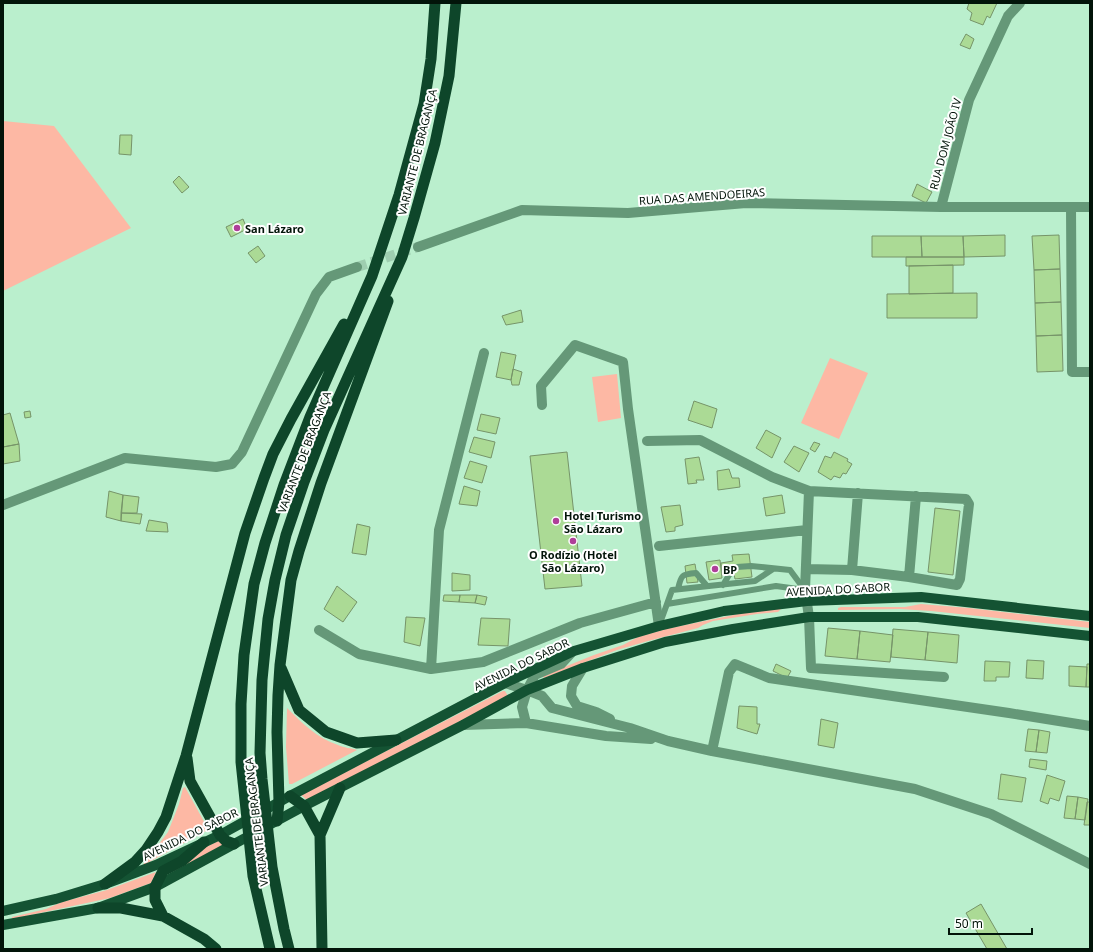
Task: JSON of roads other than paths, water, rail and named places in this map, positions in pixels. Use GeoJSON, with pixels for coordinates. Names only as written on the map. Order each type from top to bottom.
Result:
{"type":"FeatureCollection","features":[{"type":"Feature","properties":{"kind":"highway","name":"VARIANTE DE BRAGANÇA"},"geometry":{"type":"LineString","coordinates":[[270,949],[253,876],[241,762],[241,704],[244,655],[254,584],[264,543],[284,485],[310,417],[372,276],[399,194],[424,104],[431,58],[435,3]]}},
{"type":"Feature","properties":{"kind":"highway","name":"VARIANTE DE BRAGANÇA"},"geometry":{"type":"LineString","coordinates":[[290,949],[284,928],[272,867],[260,753],[262,680],[268,619],[275,580],[286,536],[304,482],[324,430],[402,257],[414,218],[435,143],[449,76],[456,3]]}},
{"type":"Feature","properties":{"kind":"highway"},"geometry":{"type":"LineString","coordinates":[[277,821],[279,802],[277,732],[278,695],[280,665],[291,580],[321,482],[384,314],[402,257]]}},
{"type":"Feature","properties":{"kind":"highway"},"geometry":{"type":"LineString","coordinates":[[105,884],[135,862],[146,850],[166,817],[186,756],[245,533],[273,454],[291,419],[372,276]]}},
{"type":"Feature","properties":{"kind":"highway"},"geometry":{"type":"LineString","coordinates":[[280,665],[299,710],[326,732],[357,743],[396,740]]}},
{"type":"Feature","properties":{"kind":"highway"},"geometry":{"type":"LineString","coordinates":[[186,756],[190,781],[220,835],[226,841],[234,844]]}},
{"type":"Feature","properties":{"kind":"highway"},"geometry":{"type":"LineString","coordinates":[[322,949],[320,835],[340,788]]}},
{"type":"Feature","properties":{"kind":"highway"},"geometry":{"type":"LineString","coordinates":[[290,796],[304,806],[320,835]]}},
{"type":"Feature","properties":{"kind":"highway"},"geometry":{"type":"LineString","coordinates":[[163,916],[155,900],[155,887],[163,871],[182,861],[204,842]]}},
{"type":"Feature","properties":{"kind":"highway"},"geometry":{"type":"LineString","coordinates":[[98,908],[121,908],[163,916],[204,939],[216,949]]}},
{"type":"Feature","properties":{"kind":"main road","name":"AVENIDA DO SABOR"},"geometry":{"type":"LineString","coordinates":[[3,911],[56,900],[156,865],[220,835],[290,796],[505,683],[574,651],[659,626],[724,611],[807,602],[921,598],[1090,616]]}},
{"type":"Feature","properties":{"kind":"main road"},"geometry":{"type":"LineString","coordinates":[[3,925],[98,908],[155,887],[304,806],[527,690],[582,668],[665,642],[809,617],[918,617],[1090,636]]}},
{"type":"Feature","properties":{"kind":"street","name":"RUA DOM JOÃO IV"},"geometry":{"type":"LineString","coordinates":[[940,207],[969,100],[1008,16],[1020,3]]}},
{"type":"Feature","properties":{"kind":"street","name":"RUA DAS AMENDOEIRAS"},"geometry":{"type":"LineString","coordinates":[[418,247],[522,210],[628,213],[746,203],[940,207],[1090,207]]}},
{"type":"Feature","properties":{"kind":"street"},"geometry":{"type":"LineString","coordinates":[[1071,207],[1072,372],[1090,372]]}},
{"type":"Feature","properties":{"kind":"street"},"geometry":{"type":"LineString","coordinates":[[3,505],[125,458],[216,467],[232,464],[242,452],[316,294],[329,277],[357,267]]}},
{"type":"Feature","properties":{"kind":"street"},"geometry":{"type":"LineString","coordinates":[[542,405],[541,386],[575,345],[623,362],[629,416],[659,626]]}},
{"type":"Feature","properties":{"kind":"street"},"geometry":{"type":"LineString","coordinates":[[431,670],[439,530],[484,353]]}},
{"type":"Feature","properties":{"kind":"street"},"geometry":{"type":"LineString","coordinates":[[647,441],[700,440],[772,476],[809,491],[966,499],[968,504],[960,579],[957,585],[852,570],[806,569]]}},
{"type":"Feature","properties":{"kind":"street"},"geometry":{"type":"LineString","coordinates":[[809,491],[805,590],[809,617],[811,668],[944,677]]}},
{"type":"Feature","properties":{"kind":"street"},"geometry":{"type":"LineString","coordinates":[[852,570],[858,494]]}},
{"type":"Feature","properties":{"kind":"street"},"geometry":{"type":"LineString","coordinates":[[909,577],[916,496]]}},
{"type":"Feature","properties":{"kind":"street"},"geometry":{"type":"LineString","coordinates":[[659,546],[807,530]]}},
{"type":"Feature","properties":{"kind":"street"},"geometry":{"type":"LineString","coordinates":[[319,630],[359,654],[431,670],[483,662],[580,623],[656,602]]}},
{"type":"Feature","properties":{"kind":"street"},"geometry":{"type":"LineString","coordinates":[[526,722],[522,707],[527,690],[535,675],[561,664],[574,651]]}},
{"type":"Feature","properties":{"kind":"street"},"geometry":{"type":"LineString","coordinates":[[712,751],[729,672],[735,664],[769,678],[1090,726]]}},
{"type":"Feature","properties":{"kind":"street"},"geometry":{"type":"LineString","coordinates":[[582,668],[572,686],[571,696],[577,706],[596,712],[630,728]]}},
{"type":"Feature","properties":{"kind":"street"},"geometry":{"type":"LineString","coordinates":[[505,683],[542,696],[552,708],[630,728],[668,740],[712,751],[915,788],[991,814],[1090,864]]}},
{"type":"Feature","properties":{"kind":"street"},"geometry":{"type":"LineString","coordinates":[[463,724],[526,722],[606,736],[668,740]]}},
{"type":"Feature","properties":{"kind":"lane"},"geometry":{"type":"LineString","coordinates":[[723,584],[729,574],[738,567],[751,566],[790,570],[805,590]]}},
{"type":"Feature","properties":{"kind":"lane"},"geometry":{"type":"LineString","coordinates":[[659,626],[672,590],[755,581],[773,568]]}},
{"type":"Feature","properties":{"kind":"lane"},"geometry":{"type":"LineString","coordinates":[[678,589],[680,580],[686,574],[696,573],[707,586]]}},
{"type":"Feature","properties":{"kind":"lane"},"geometry":{"type":"LineString","coordinates":[[667,604],[776,586],[805,590]]}},
{"type":"Feature","properties":{"kind":"tunnel"},"geometry":{"type":"LineString","coordinates":[[357,267],[418,247]]}},
{"type":"Feature","properties":{"kind":"place","name":"San Lázaro"},"geometry":{"type":"Point","coordinates":[237,228]}},
{"type":"Feature","properties":{"kind":"place","name":"Hotel Turismo São Lázaro"},"geometry":{"type":"Point","coordinates":[556,521]}},
{"type":"Feature","properties":{"kind":"place","name":"O Rodízio (Hotel São Lázaro)"},"geometry":{"type":"Point","coordinates":[573,541]}},
{"type":"Feature","properties":{"kind":"place","name":"BP"},"geometry":{"type":"Point","coordinates":[715,569]}}]}
